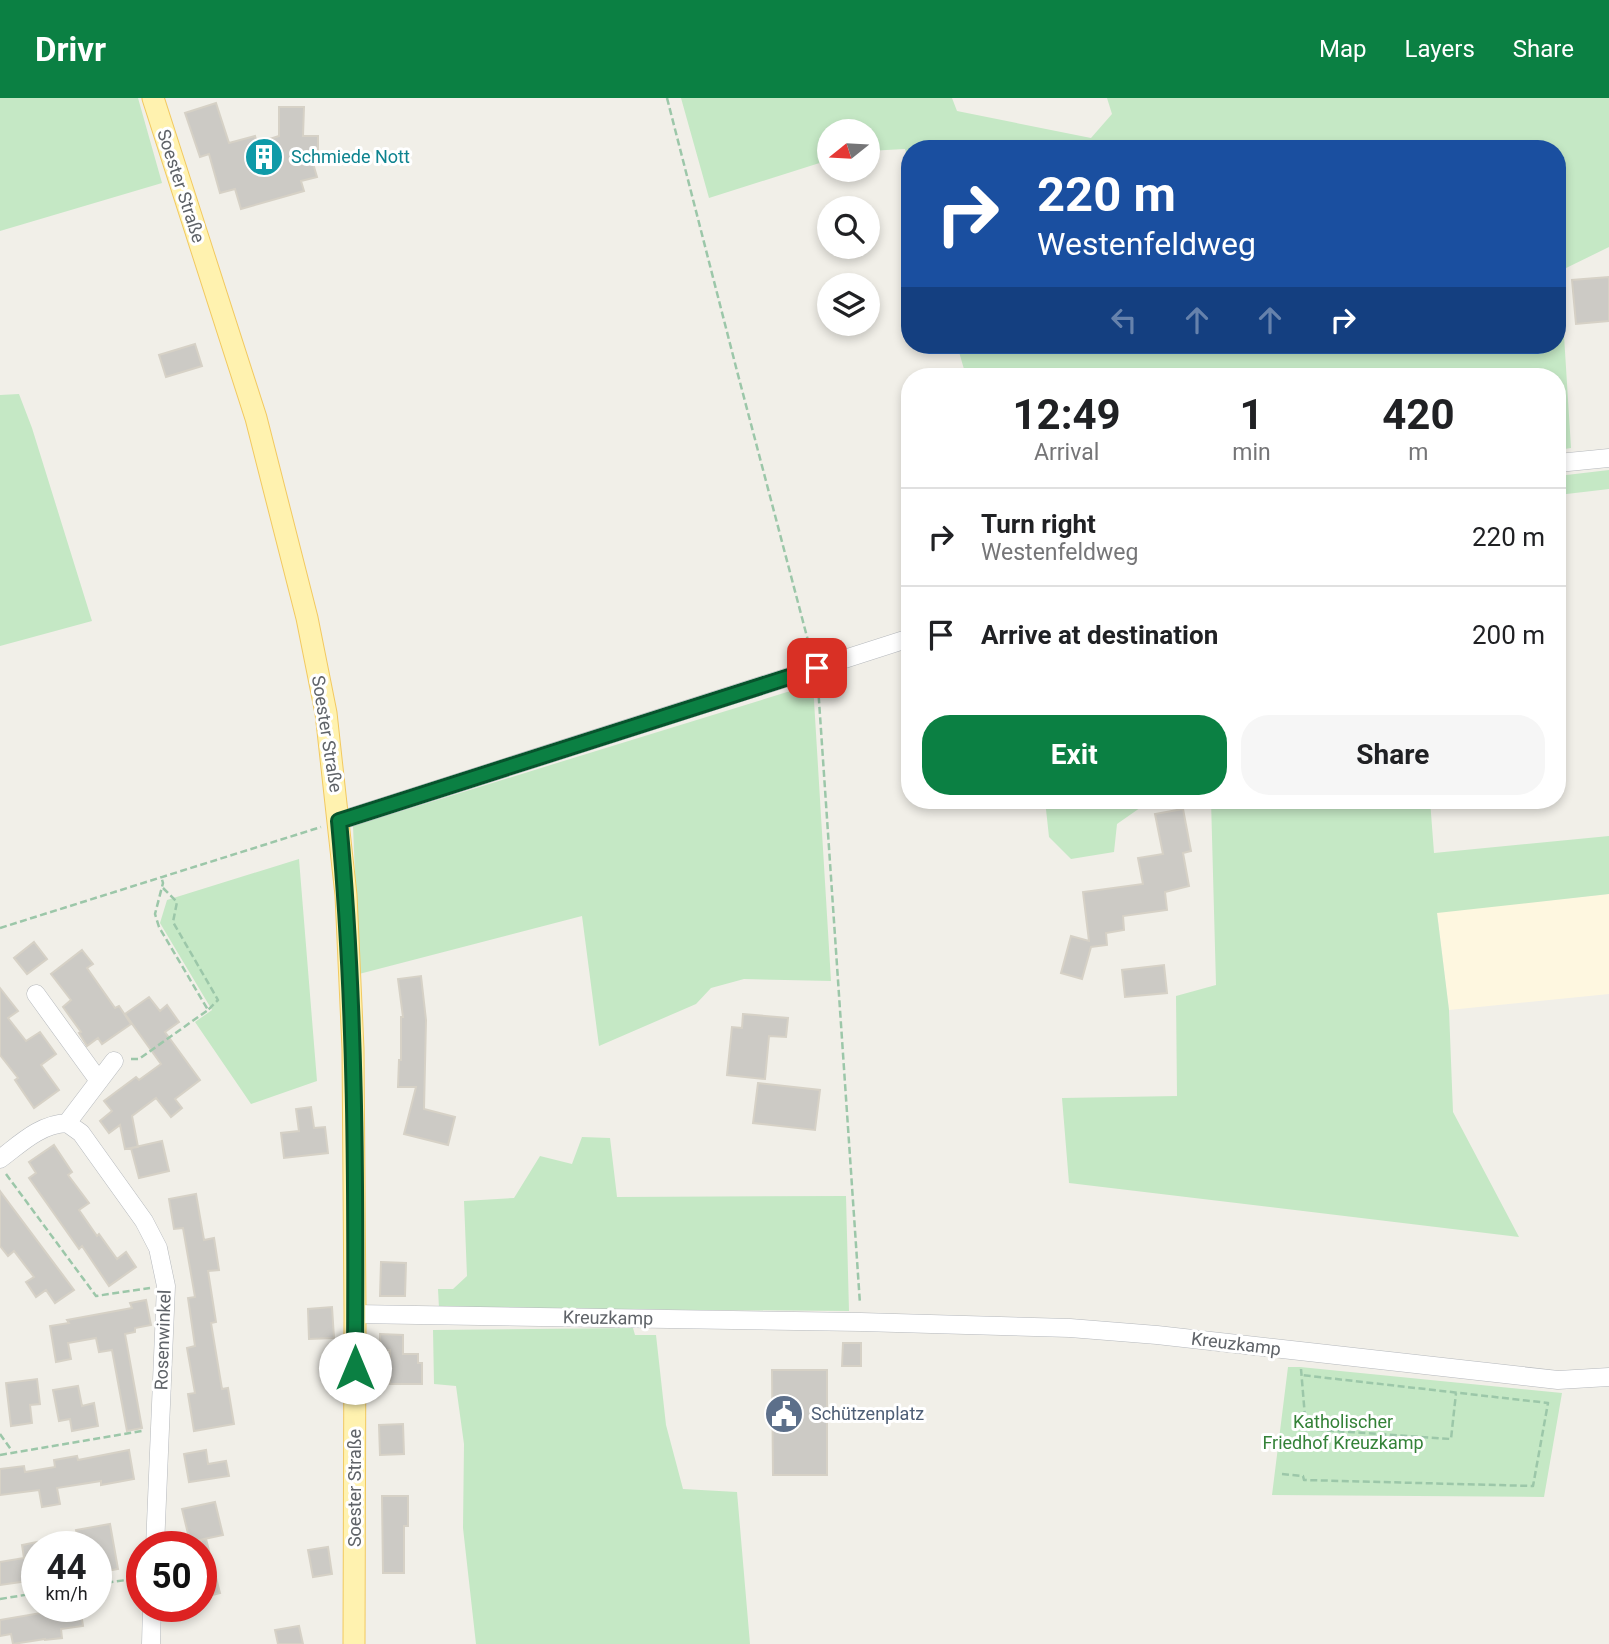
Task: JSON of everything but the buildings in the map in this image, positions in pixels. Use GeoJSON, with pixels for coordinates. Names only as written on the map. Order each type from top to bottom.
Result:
{"type":"FeatureCollection","features":[{"type":"Feature","properties":{"kind":"main road","name":"Soester Straße"},"geometry":{"type":"LineString","coordinates":[[153,98],[256,418],[307,618],[326,713],[346,895],[353,1049],[354,1644]]}},
{"type":"Feature","properties":{"kind":"street"},"geometry":{"type":"LineString","coordinates":[[1566,462],[1609,458]]}},
{"type":"Feature","properties":{"kind":"street"},"geometry":{"type":"LineString","coordinates":[[339,821],[901,641]]}},
{"type":"Feature","properties":{"kind":"street"},"geometry":{"type":"LineString","coordinates":[[36,994],[99,1081]]}},
{"type":"Feature","properties":{"kind":"street"},"geometry":{"type":"LineString","coordinates":[[0,1159],[40,1130],[57,1124],[67,1124],[114,1061]]}},
{"type":"Feature","properties":{"kind":"street","name":"Rosenwinkel"},"geometry":{"type":"LineString","coordinates":[[67,1124],[81,1133],[144,1221],[158,1248],[166,1286],[156,1531]]}},
{"type":"Feature","properties":{"kind":"street","name":"Kreuzkamp"},"geometry":{"type":"LineString","coordinates":[[355,1314],[1070,1328],[1157,1335],[1558,1380],[1609,1377]]}},
{"type":"Feature","properties":{"kind":"street"},"geometry":{"type":"LineString","coordinates":[[151,1644],[152,1622]]}},
{"type":"Feature","properties":{"kind":"path"},"geometry":{"type":"LineString","coordinates":[[667,98],[809,648],[817,668],[861,1322]]}},
{"type":"Feature","properties":{"kind":"path"},"geometry":{"type":"LineString","coordinates":[[0,928],[339,821]]}},
{"type":"Feature","properties":{"kind":"path"},"geometry":{"type":"LineString","coordinates":[[161,876],[162,887],[155,914],[159,927],[208,1010]]}},
{"type":"Feature","properties":{"kind":"path"},"geometry":{"type":"LineString","coordinates":[[114,1061],[139,1059],[218,1000],[173,922],[177,902],[162,887]]}},
{"type":"Feature","properties":{"kind":"path"},"geometry":{"type":"LineString","coordinates":[[0,1165],[96,1296],[166,1286]]}},
{"type":"Feature","properties":{"kind":"path"},"geometry":{"type":"LineString","coordinates":[[1300,1352],[1306,1429],[1305,1451]]}},
{"type":"Feature","properties":{"kind":"path"},"geometry":{"type":"LineString","coordinates":[[1282,1474],[1303,1476],[1304,1480],[1533,1486],[1548,1403],[1301,1375]]}},
{"type":"Feature","properties":{"kind":"path"},"geometry":{"type":"LineString","coordinates":[[1306,1429],[1451,1439],[1456,1393]]}},
{"type":"Feature","properties":{"kind":"path"},"geometry":{"type":"LineString","coordinates":[[0,1455],[160,1428]]}},
{"type":"Feature","properties":{"kind":"path"},"geometry":{"type":"LineString","coordinates":[[0,1434],[13,1452]]}},
{"type":"Feature","properties":{"kind":"path"},"geometry":{"type":"LineString","coordinates":[[0,1599],[21,1596]]}},
{"type":"Feature","properties":{"kind":"shaded area"},"geometry":{"type":"Polygon","coordinates":[[[1609,894],[1609,994],[1449,1010],[1437,912],[1609,894]]]}},
{"type":"Feature","properties":{"kind":"green space"},"geometry":{"type":"Polygon","coordinates":[[[0,98],[138,98],[162,183],[0,231],[0,98]]]}},
{"type":"Feature","properties":{"kind":"green space"},"geometry":{"type":"Polygon","coordinates":[[[681,98],[952,98],[957,111],[1091,138],[1112,114],[1107,98],[1609,98],[1609,247],[1566,268],[1566,140],[901,140],[901,149],[880,150],[880,119],[817,119],[817,164],[709,198],[681,98]]]}},
{"type":"Feature","properties":{"kind":"green space"},"geometry":{"type":"Polygon","coordinates":[[[960,354],[1565,354],[1571,448],[1566,449],[1566,368],[964,368],[960,354]]]}},
{"type":"Feature","properties":{"kind":"green space"},"geometry":{"type":"Polygon","coordinates":[[[19,394],[92,621],[0,646],[0,395],[19,394]]]}},
{"type":"Feature","properties":{"kind":"green space"},"geometry":{"type":"Polygon","coordinates":[[[1609,470],[1609,489],[1566,494],[1566,475],[1609,470]]]}},
{"type":"Feature","properties":{"kind":"green space"},"geometry":{"type":"Polygon","coordinates":[[[813,684],[831,981],[744,979],[711,988],[696,1004],[599,1046],[582,916],[359,974],[353,826],[813,684]]]}},
{"type":"Feature","properties":{"kind":"green space"},"geometry":{"type":"Polygon","coordinates":[[[1046,809],[1138,809],[1117,824],[1114,852],[1071,859],[1049,837],[1046,809]]]}},
{"type":"Feature","properties":{"kind":"green space"},"geometry":{"type":"Polygon","coordinates":[[[1211,809],[1431,809],[1434,853],[1609,836],[1609,894],[1437,913],[1449,1010],[1453,1112],[1519,1237],[1069,1183],[1062,1098],[1177,1096],[1176,996],[1216,985],[1211,809]]]}},
{"type":"Feature","properties":{"kind":"green space"},"geometry":{"type":"Polygon","coordinates":[[[299,859],[317,1081],[251,1104],[195,1022],[212,1010],[160,923],[167,900],[299,859]]]}},
{"type":"Feature","properties":{"kind":"green space"},"geometry":{"type":"Polygon","coordinates":[[[582,1137],[610,1138],[617,1197],[846,1196],[849,1311],[439,1308],[438,1289],[453,1289],[467,1276],[464,1201],[514,1198],[540,1156],[572,1164],[582,1137]]]}},
{"type":"Feature","properties":{"kind":"green space"},"geometry":{"type":"Polygon","coordinates":[[[633,1328],[635,1335],[656,1335],[666,1425],[683,1489],[737,1492],[750,1644],[476,1644],[463,1528],[464,1444],[456,1386],[434,1384],[433,1330],[633,1328]]]}},
{"type":"Feature","properties":{"kind":"green space","name":"Katholischer Friedhof Kreuzkamp"},"geometry":{"type":"Polygon","coordinates":[[[1288,1367],[1562,1393],[1544,1497],[1272,1495],[1288,1367]]]}},
{"type":"Feature","properties":{"kind":"place","name":"Schmiede Nott"},"geometry":{"type":"Point","coordinates":[264,157]}},
{"type":"Feature","properties":{"kind":"place","name":"Schützenplatz"},"geometry":{"type":"Point","coordinates":[784,1414]}},
{"type":"Feature","properties":{"kind":"route"},"geometry":{"type":"LineString","coordinates":[[355,1368],[353,1049],[346,895],[339,821],[817,668]]}}]}
